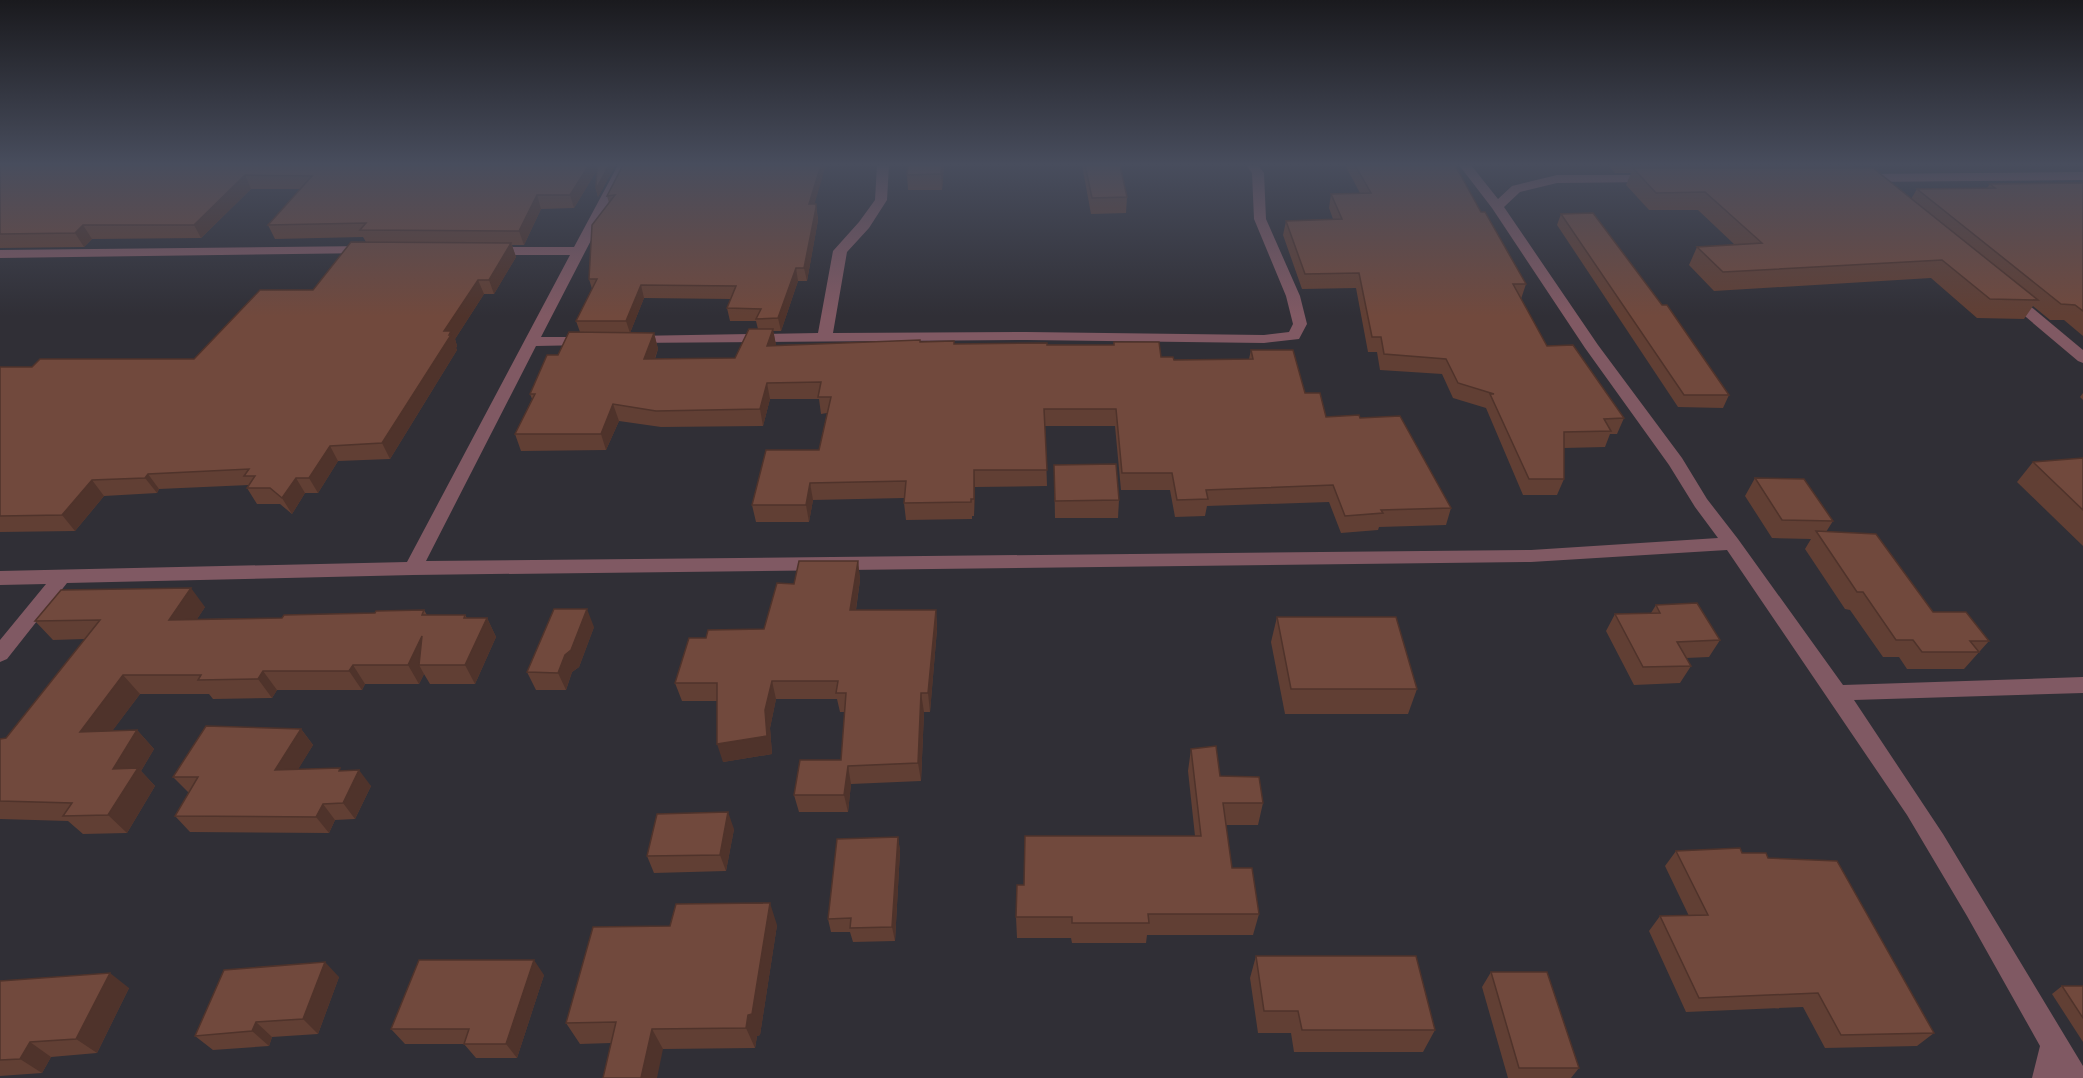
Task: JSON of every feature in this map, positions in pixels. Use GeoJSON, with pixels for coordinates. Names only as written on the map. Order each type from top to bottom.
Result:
{"type":"FeatureCollection","features":[{"type":"Feature","properties":{"kind":"street"},"geometry":{"type":"LineString","coordinates":[[413,568],[598,215]]}},
{"type":"Feature","properties":{"kind":"street"},"geometry":{"type":"LineString","coordinates":[[825,336],[840,251],[871,215]]}},
{"type":"Feature","properties":{"kind":"street"},"geometry":{"type":"LineString","coordinates":[[531,342],[825,336],[1071,335],[1264,339],[1294,336],[1300,324],[1293,296],[1260,215]]}},
{"type":"Feature","properties":{"kind":"street"},"geometry":{"type":"LineString","coordinates":[[1503,215],[1592,348],[1676,462],[1701,503],[1732,543],[1893,774],[1951,866],[2053,1044],[2075,1078]]}},
{"type":"Feature","properties":{"kind":"street"},"geometry":{"type":"LineString","coordinates":[[0,254],[384,250]]}},
{"type":"Feature","properties":{"kind":"street"},"geometry":{"type":"LineString","coordinates":[[476,251],[579,251]]}},
{"type":"Feature","properties":{"kind":"street"},"geometry":{"type":"LineString","coordinates":[[2003,291],[2083,358]]}},
{"type":"Feature","properties":{"kind":"street"},"geometry":{"type":"LineString","coordinates":[[0,578],[413,568],[1531,556],[1732,543]]}},
{"type":"Feature","properties":{"kind":"street"},"geometry":{"type":"LineString","coordinates":[[0,654],[61,578]]}},
{"type":"Feature","properties":{"kind":"street"},"geometry":{"type":"LineString","coordinates":[[1836,693],[2083,685]]}},
{"type":"Feature","properties":{"kind":"street"},"geometry":{"type":"LineString","coordinates":[[2045,1078],[2053,1044]]}},
{"type":"Feature","properties":{"kind":"building"},"geometry":{"type":"Polygon","coordinates":[[[0,215],[204,215],[194,225],[83,225],[75,233],[0,234],[0,215]]]}},
{"type":"Feature","properties":{"kind":"building"},"geometry":{"type":"Polygon","coordinates":[[[277,215],[527,215],[519,231],[360,230],[366,223],[268,225],[277,215]]]}},
{"type":"Feature","properties":{"kind":"building"},"geometry":{"type":"Polygon","coordinates":[[[599,215],[815,215],[804,268],[796,268],[778,318],[756,319],[761,309],[727,308],[736,286],[641,285],[626,321],[576,321],[597,279],[589,279],[592,225],[599,215]]]}},
{"type":"Feature","properties":{"kind":"building"},"geometry":{"type":"Polygon","coordinates":[[[1340,215],[1487,215],[1526,284],[1513,284],[1547,346],[1573,345],[1624,418],[1604,419],[1611,431],[1564,432],[1564,479],[1529,479],[1490,394],[1494,394],[1458,383],[1446,359],[1384,354],[1381,337],[1372,337],[1359,273],[1305,274],[1286,221],[1342,219],[1340,215]]]}},
{"type":"Feature","properties":{"kind":"building"},"geometry":{"type":"Polygon","coordinates":[[[1562,215],[1595,215],[1662,305],[1667,305],[1729,395],[1684,395],[1562,215]]]}},
{"type":"Feature","properties":{"kind":"building"},"geometry":{"type":"Polygon","coordinates":[[[1731,215],[1932,215],[2038,300],[1990,299],[1942,260],[1723,272],[1697,247],[1762,243],[1731,215]]]}},
{"type":"Feature","properties":{"kind":"building"},"geometry":{"type":"Polygon","coordinates":[[[1950,215],[2083,215],[2083,311],[2075,305],[2061,304],[1950,215]]]}},
{"type":"Feature","properties":{"kind":"building"},"geometry":{"type":"Polygon","coordinates":[[[351,242],[511,243],[489,280],[478,280],[444,331],[451,331],[449,335],[451,335],[382,443],[330,446],[309,478],[296,478],[282,498],[270,488],[247,488],[255,476],[244,476],[249,469],[148,474],[145,478],[92,480],[62,515],[0,516],[0,367],[32,367],[40,359],[194,359],[260,290],[313,290],[351,242]]]}},
{"type":"Feature","properties":{"kind":"building"},"geometry":{"type":"Polygon","coordinates":[[[749,329],[773,329],[767,346],[920,340],[920,342],[954,341],[954,344],[1047,343],[1047,345],[1159,342],[1161,357],[1173,357],[1174,360],[1253,359],[1251,350],[1293,350],[1305,393],[1320,393],[1326,417],[1400,416],[1451,508],[1381,510],[1383,513],[1345,516],[1333,485],[1206,490],[1208,499],[1177,500],[1172,473],[1122,473],[1116,409],[1044,409],[1047,470],[974,470],[974,499],[971,499],[971,502],[904,503],[906,481],[810,483],[806,505],[752,505],[766,450],[819,450],[831,397],[818,397],[821,382],[767,383],[760,409],[656,411],[613,404],[601,434],[515,434],[535,394],[530,394],[547,355],[558,355],[569,332],[654,333],[644,359],[735,358],[749,329]]]}},
{"type":"Feature","properties":{"kind":"building"},"geometry":{"type":"Polygon","coordinates":[[[2083,458],[2083,510],[2033,462],[2083,458]]]}},
{"type":"Feature","properties":{"kind":"building"},"geometry":{"type":"Polygon","coordinates":[[[1116,464],[1119,500],[1055,501],[1054,465],[1116,464]]]}},
{"type":"Feature","properties":{"kind":"building"},"geometry":{"type":"Polygon","coordinates":[[[1755,478],[1804,479],[1833,521],[1782,520],[1755,478]]]}},
{"type":"Feature","properties":{"kind":"building"},"geometry":{"type":"Polygon","coordinates":[[[1816,531],[1876,534],[1933,612],[1966,612],[1989,641],[1970,641],[1979,652],[1922,652],[1913,640],[1896,640],[1863,592],[1857,592],[1816,531]]]}},
{"type":"Feature","properties":{"kind":"building"},"geometry":{"type":"Polygon","coordinates":[[[799,561],[858,561],[850,610],[936,610],[928,693],[921,693],[918,763],[848,766],[844,795],[794,795],[800,760],[841,760],[846,693],[836,693],[838,681],[772,681],[765,710],[767,736],[717,744],[717,683],[675,683],[689,638],[706,638],[708,630],[764,629],[777,583],[794,584],[799,561]]]}},
{"type":"Feature","properties":{"kind":"building"},"geometry":{"type":"Polygon","coordinates":[[[191,588],[169,620],[282,618],[284,615],[424,610],[422,615],[465,615],[464,618],[487,618],[465,665],[419,665],[422,636],[408,665],[353,665],[349,671],[263,671],[258,679],[198,680],[201,675],[123,675],[80,732],[137,730],[113,769],[138,768],[108,815],[63,816],[72,803],[0,801],[0,739],[6,738],[100,620],[35,621],[61,590],[191,588]]]}},
{"type":"Feature","properties":{"kind":"building"},"geometry":{"type":"Polygon","coordinates":[[[1697,603],[1720,640],[1677,642],[1691,666],[1643,667],[1615,614],[1660,613],[1656,605],[1697,603]]]}},
{"type":"Feature","properties":{"kind":"building"},"geometry":{"type":"Polygon","coordinates":[[[554,609],[587,609],[571,650],[565,655],[558,673],[527,672],[554,609]]]}},
{"type":"Feature","properties":{"kind":"building"},"geometry":{"type":"Polygon","coordinates":[[[1277,617],[1396,617],[1417,689],[1291,689],[1277,617]]]}},
{"type":"Feature","properties":{"kind":"building"},"geometry":{"type":"Polygon","coordinates":[[[206,726],[301,729],[275,770],[340,768],[339,771],[359,770],[343,803],[323,804],[316,817],[175,816],[198,777],[173,777],[206,726]]]}},
{"type":"Feature","properties":{"kind":"building"},"geometry":{"type":"Polygon","coordinates":[[[1216,746],[1220,776],[1259,777],[1263,803],[1223,803],[1232,868],[1252,868],[1259,914],[1148,914],[1149,923],[1072,923],[1072,917],[1016,917],[1017,885],[1024,885],[1025,836],[1201,836],[1191,749],[1216,746]]]}},
{"type":"Feature","properties":{"kind":"building"},"geometry":{"type":"Polygon","coordinates":[[[728,812],[720,855],[647,856],[657,814],[728,812]]]}},
{"type":"Feature","properties":{"kind":"building"},"geometry":{"type":"Polygon","coordinates":[[[898,837],[892,927],[850,928],[851,918],[828,919],[837,839],[898,837]]]}},
{"type":"Feature","properties":{"kind":"building"},"geometry":{"type":"Polygon","coordinates":[[[1740,848],[1742,853],[1766,853],[1768,858],[1837,861],[1934,1033],[1841,1035],[1818,993],[1699,998],[1660,916],[1708,915],[1676,851],[1740,848]]]}},
{"type":"Feature","properties":{"kind":"building"},"geometry":{"type":"Polygon","coordinates":[[[770,903],[752,1014],[748,1015],[746,1028],[652,1029],[641,1078],[603,1078],[616,1022],[566,1023],[593,927],[670,926],[676,904],[770,903]]]}},
{"type":"Feature","properties":{"kind":"building"},"geometry":{"type":"Polygon","coordinates":[[[1256,956],[1416,956],[1435,1030],[1302,1030],[1298,1011],[1264,1011],[1256,956]]]}},
{"type":"Feature","properties":{"kind":"building"},"geometry":{"type":"Polygon","coordinates":[[[419,960],[534,960],[506,1044],[464,1044],[469,1029],[391,1029],[419,960]]]}},
{"type":"Feature","properties":{"kind":"building"},"geometry":{"type":"Polygon","coordinates":[[[325,962],[303,1019],[256,1022],[252,1031],[195,1036],[224,970],[325,962]]]}},
{"type":"Feature","properties":{"kind":"building"},"geometry":{"type":"Polygon","coordinates":[[[1491,972],[1547,972],[1579,1068],[1519,1068],[1491,972]]]}},
{"type":"Feature","properties":{"kind":"building"},"geometry":{"type":"Polygon","coordinates":[[[110,973],[76,1039],[30,1042],[20,1059],[0,1060],[0,981],[110,973]]]}},
{"type":"Feature","properties":{"kind":"building"},"geometry":{"type":"Polygon","coordinates":[[[2062,986],[2083,986],[2083,1018],[2062,986]]]}}]}
